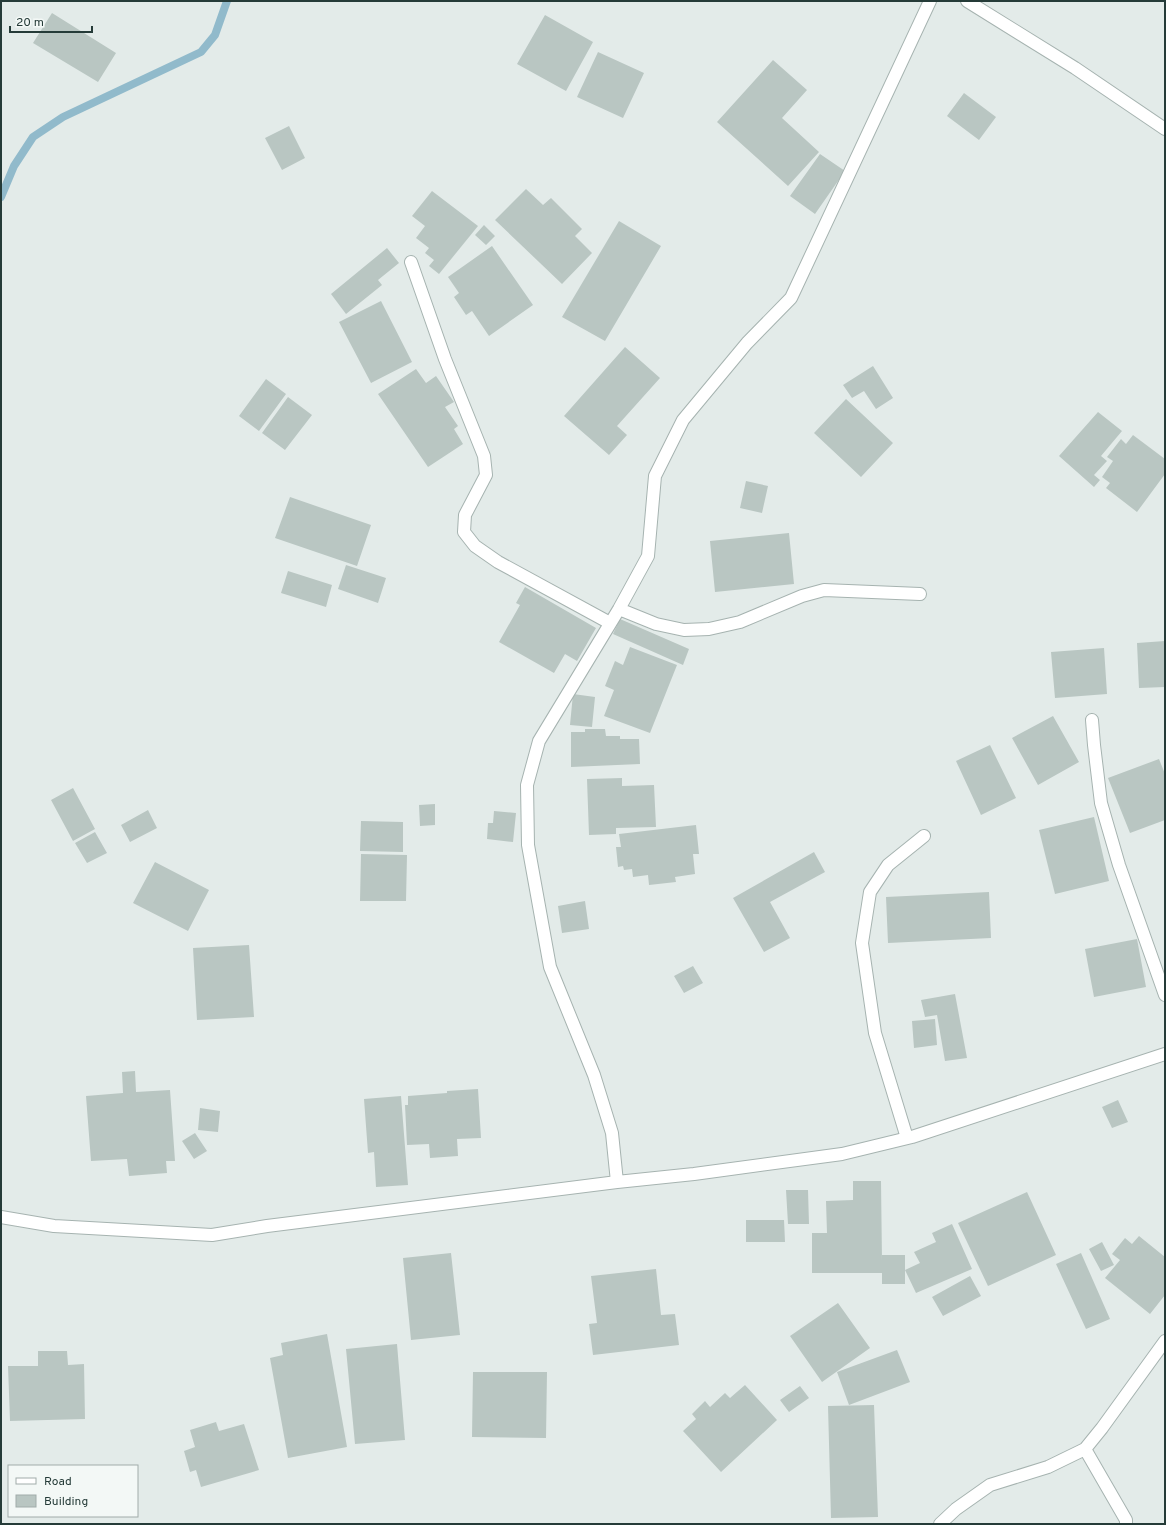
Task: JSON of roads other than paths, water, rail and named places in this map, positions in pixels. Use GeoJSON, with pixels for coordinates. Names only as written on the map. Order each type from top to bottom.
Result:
{"type":"FeatureCollection","features":[{"type":"Feature","properties":{"kind":"street"},"geometry":{"type":"LineString","coordinates":[[617,1182],[612,1133],[594,1075],[550,967],[528,845],[526,785],[539,741],[619,609],[648,556],[655,476],[683,420],[747,343],[791,298],[930,1]]}},
{"type":"Feature","properties":{"kind":"street"},"geometry":{"type":"LineString","coordinates":[[967,1],[1075,68],[1165,129]]}},
{"type":"Feature","properties":{"kind":"street"},"geometry":{"type":"LineString","coordinates":[[411,262],[445,359],[484,456],[486,475],[465,515],[464,532],[475,546],[498,562],[610,622]]}},
{"type":"Feature","properties":{"kind":"street"},"geometry":{"type":"LineString","coordinates":[[619,609],[656,624],[684,630],[697,630],[709,629],[740,622],[802,596],[824,590],[920,594]]}},
{"type":"Feature","properties":{"kind":"street"},"geometry":{"type":"LineString","coordinates":[[1092,720],[1101,803],[1119,865],[1165,995]]}},
{"type":"Feature","properties":{"kind":"street"},"geometry":{"type":"LineString","coordinates":[[906,1138],[875,1033],[862,943],[870,892],[888,865],[924,836]]}},
{"type":"Feature","properties":{"kind":"street"},"geometry":{"type":"LineString","coordinates":[[1,1217],[54,1226],[212,1235],[267,1226],[617,1182],[694,1174],[842,1154],[906,1138],[1165,1054]]}},
{"type":"Feature","properties":{"kind":"street"},"geometry":{"type":"LineString","coordinates":[[940,1524],[956,1509],[990,1485],[1048,1467],[1085,1449],[1165,1341]]}},
{"type":"Feature","properties":{"kind":"street"},"geometry":{"type":"LineString","coordinates":[[1085,1449],[1126,1520],[1126,1524]]}},
{"type":"Feature","properties":{"kind":"waterway"},"geometry":{"type":"LineString","coordinates":[[1,197],[14,166],[33,137],[63,117],[201,52],[215,35],[227,1]]}}]}
